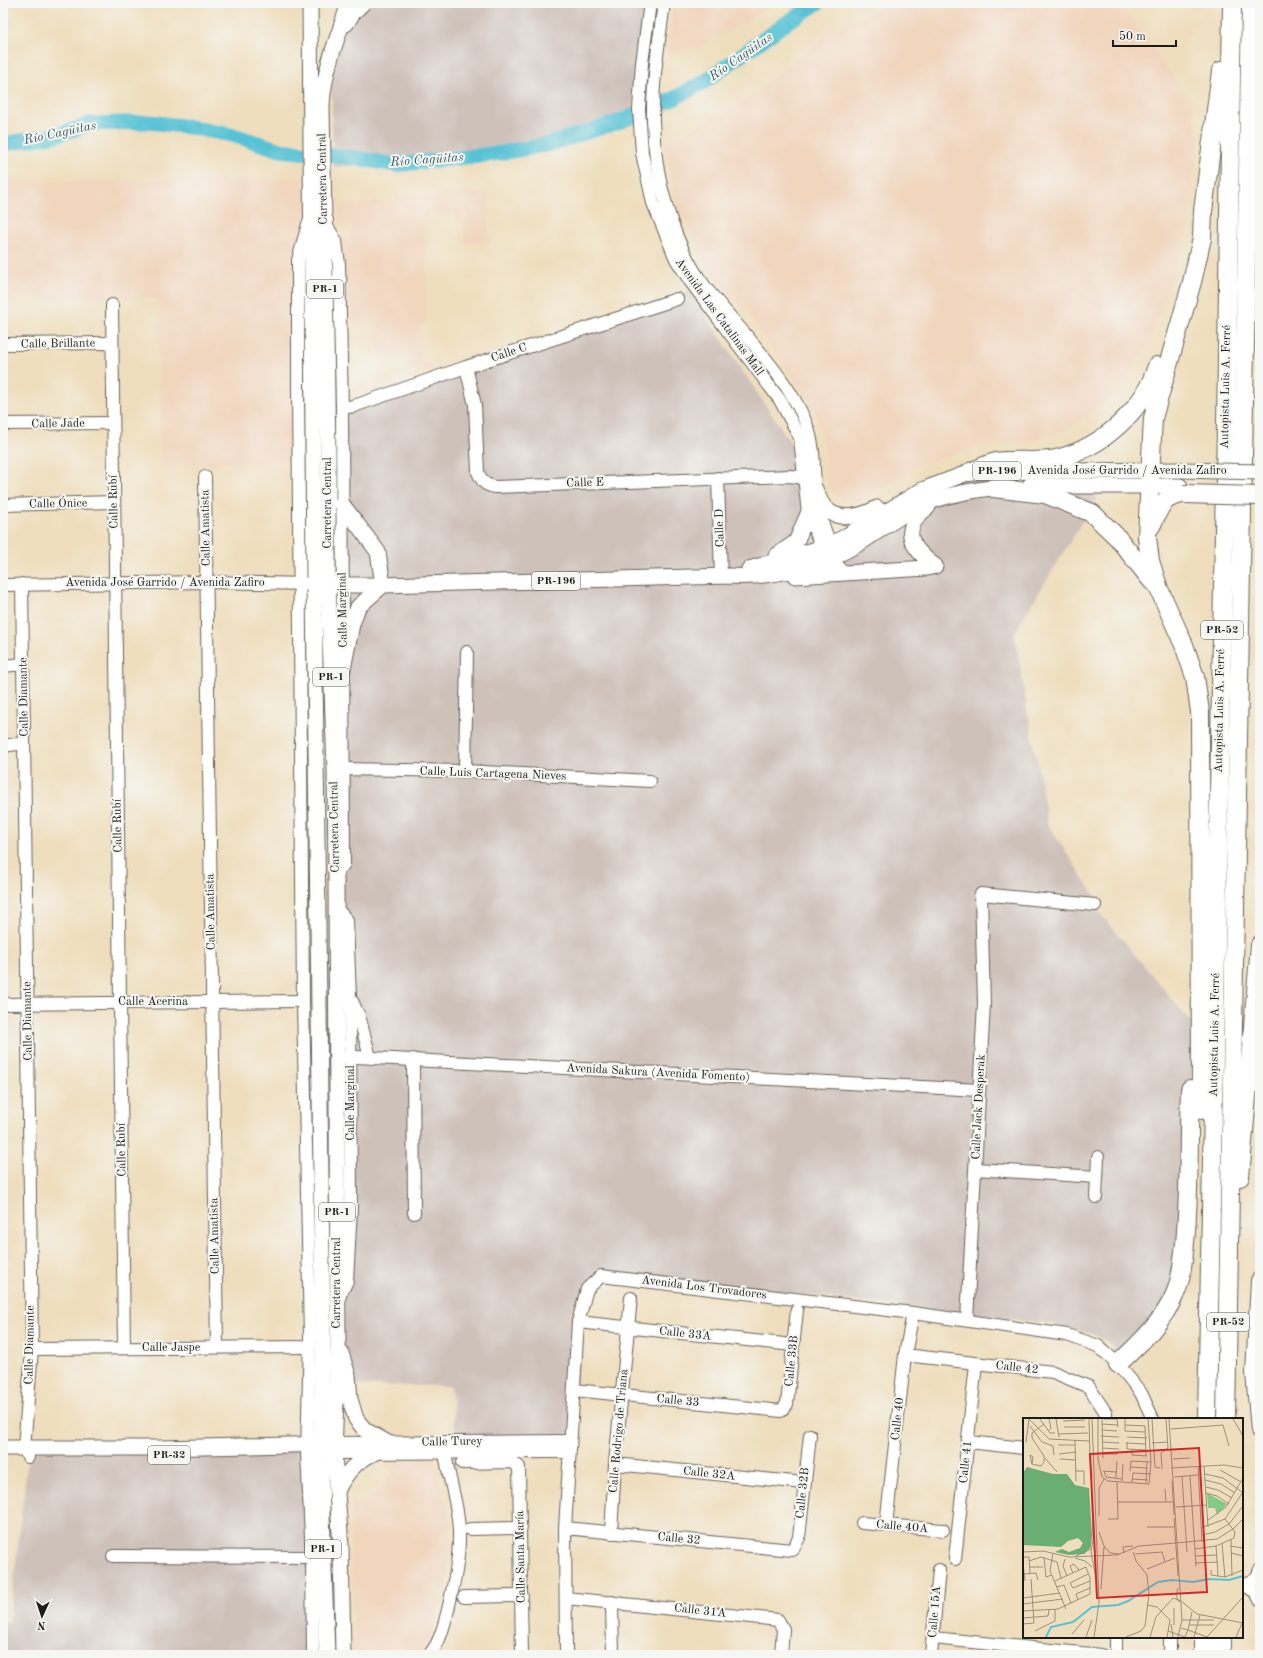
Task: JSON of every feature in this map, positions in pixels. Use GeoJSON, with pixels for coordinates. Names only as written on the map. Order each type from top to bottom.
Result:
{"type":"FeatureCollection","features":[{"type":"Feature","properties":{"kind":"highway"},"geometry":{"type":"LineString","coordinates":[[1210,1256],[1203,1212],[1200,712],[1195,677],[1184,645],[1158,589],[1150,561],[1148,532],[1153,418],[1197,263],[1202,238],[1203,211],[1232,3]]}},
{"type":"Feature","properties":{"kind":"highway","name":"Autopista Luis A. Ferré"},"geometry":{"type":"LineString","coordinates":[[1207,1418],[1226,428],[1232,3]]}},
{"type":"Feature","properties":{"kind":"highway"},"geometry":{"type":"LineString","coordinates":[[1252,3],[1260,45]]}},
{"type":"Feature","properties":{"kind":"highway","name":"Autopista Luis A. Ferré"},"geometry":{"type":"LineString","coordinates":[[1226,1418],[1252,3]]}},
{"type":"Feature","properties":{"kind":"highway"},"geometry":{"type":"LineString","coordinates":[[970,472],[995,462],[1038,461],[1057,459],[1072,454],[1105,436],[1138,404],[1154,374],[1184,280],[1203,211]]}},
{"type":"Feature","properties":{"kind":"highway"},"geometry":{"type":"LineString","coordinates":[[993,488],[1045,494],[1092,513],[1117,537],[1158,589]]}},
{"type":"Feature","properties":{"kind":"highway"},"geometry":{"type":"LineString","coordinates":[[1148,532],[1157,510],[1163,501],[1175,496],[1182,490],[1260,496]]}},
{"type":"Feature","properties":{"kind":"highway"},"geometry":{"type":"LineString","coordinates":[[1118,1364],[1144,1339],[1163,1316],[1176,1293],[1182,1267],[1187,1220],[1195,873],[1200,810]]}},
{"type":"Feature","properties":{"kind":"highway"},"geometry":{"type":"LineString","coordinates":[[1230,1225],[1239,1193],[1260,945]]}},
{"type":"Feature","properties":{"kind":"highway"},"geometry":{"type":"LineString","coordinates":[[1260,1281],[1255,1373],[1260,1430]]}},
{"type":"Feature","properties":{"kind":"highway"},"geometry":{"type":"LineString","coordinates":[[1203,1638],[1203,1655]]}},
{"type":"Feature","properties":{"kind":"highway"},"geometry":{"type":"LineString","coordinates":[[1221,1638],[1221,1655]]}},
{"type":"Feature","properties":{"kind":"main road","name":"Carretera Central"},"geometry":{"type":"LineString","coordinates":[[310,3],[316,105],[318,198],[325,294],[328,452],[316,694],[323,1349],[320,1448],[327,1655]]}},
{"type":"Feature","properties":{"kind":"main road","name":"Carretera Central"},"geometry":{"type":"LineString","coordinates":[[316,105],[323,86],[334,45],[349,3]]}},
{"type":"Feature","properties":{"kind":"main road"},"geometry":{"type":"LineString","coordinates":[[334,45],[353,13],[363,3]]}},
{"type":"Feature","properties":{"kind":"main road","name":"Carretera Central"},"geometry":{"type":"LineString","coordinates":[[318,198],[306,460],[321,585],[340,769],[336,908],[344,1056],[337,1300],[338,1345],[320,1448],[337,1492],[341,1546],[343,1655]]}},
{"type":"Feature","properties":{"kind":"main road"},"geometry":{"type":"LineString","coordinates":[[325,294],[339,280]]}},
{"type":"Feature","properties":{"kind":"main road","name":"Avenida José Garrido / Avenida Zafiro"},"geometry":{"type":"LineString","coordinates":[[829,552],[920,506],[963,492],[1011,485],[1150,478],[1181,470],[1260,472]]}},
{"type":"Feature","properties":{"kind":"main road","name":"Avenida José Garrido / Avenida Zafiro"},"geometry":{"type":"LineString","coordinates":[[321,585],[383,585],[725,577],[819,563],[841,539],[922,490],[970,472],[1150,478],[1182,490],[1260,489]]}},
{"type":"Feature","properties":{"kind":"main road"},"geometry":{"type":"LineString","coordinates":[[816,489],[826,510],[838,515],[848,516],[859,515],[890,500],[922,490]]}},
{"type":"Feature","properties":{"kind":"main road"},"geometry":{"type":"LineString","coordinates":[[758,571],[837,574],[927,568],[935,566],[913,546],[912,534],[912,525],[917,516],[935,502]]}},
{"type":"Feature","properties":{"kind":"main road"},"geometry":{"type":"LineString","coordinates":[[342,504],[378,552],[383,585],[358,607],[352,624],[343,669]]}},
{"type":"Feature","properties":{"kind":"main road"},"geometry":{"type":"LineString","coordinates":[[758,571],[796,542],[808,514]]}},
{"type":"Feature","properties":{"kind":"main road"},"geometry":{"type":"LineString","coordinates":[[316,694],[325,716],[326,767],[340,769]]}},
{"type":"Feature","properties":{"kind":"main road"},"geometry":{"type":"LineString","coordinates":[[320,979],[328,1008],[328,1032],[344,1056],[329,1076],[328,1103],[321,1125]]}},
{"type":"Feature","properties":{"kind":"main road"},"geometry":{"type":"LineString","coordinates":[[338,1345],[348,1375],[350,1399],[356,1419],[365,1430],[388,1443]]}},
{"type":"Feature","properties":{"kind":"main road","name":"PR-32"},"geometry":{"type":"LineString","coordinates":[[3,1448],[26,1452],[320,1448]]}},
{"type":"Feature","properties":{"kind":"main road","name":"PR-32"},"geometry":{"type":"LineString","coordinates":[[3,1456],[26,1452],[160,1448],[320,1448]]}},
{"type":"Feature","properties":{"kind":"main road"},"geometry":{"type":"LineString","coordinates":[[337,1492],[345,1474],[355,1464],[376,1452]]}},
{"type":"Feature","properties":{"kind":"street","name":"Avenida Las Catalinas Mall"},"geometry":{"type":"LineString","coordinates":[[650,3],[642,63],[639,109],[642,153],[653,203],[676,259],[690,281],[780,400],[789,416],[800,438],[808,514],[829,552]]}},
{"type":"Feature","properties":{"kind":"street","name":"Avenida Las Catalinas Mall"},"geometry":{"type":"LineString","coordinates":[[664,3],[657,58],[653,122],[655,147],[662,186],[676,237],[705,286],[767,362],[794,401],[807,426],[813,447],[816,489],[820,513],[829,552],[837,574]]}},
{"type":"Feature","properties":{"kind":"street","name":"Calle Marginal"},"geometry":{"type":"LineString","coordinates":[[318,198],[327,226],[337,248],[339,280],[342,408],[342,504],[321,585],[343,669],[340,769]]}},
{"type":"Feature","properties":{"kind":"street","name":"Calle C"},"geometry":{"type":"LineString","coordinates":[[342,408],[354,406],[677,300]]}},
{"type":"Feature","properties":{"kind":"street","name":"Calle Rubí"},"geometry":{"type":"LineString","coordinates":[[112,305],[124,1348]]}},
{"type":"Feature","properties":{"kind":"street","name":"Calle Brillante"},"geometry":{"type":"LineString","coordinates":[[3,344],[112,343]]}},
{"type":"Feature","properties":{"kind":"street","name":"Calle E"},"geometry":{"type":"LineString","coordinates":[[466,368],[471,383],[475,404],[478,472],[486,486],[495,487],[790,476],[805,478]]}},
{"type":"Feature","properties":{"kind":"street","name":"Calle Jade"},"geometry":{"type":"LineString","coordinates":[[3,424],[113,423]]}},
{"type":"Feature","properties":{"kind":"street","name":"Calle Amatista"},"geometry":{"type":"LineString","coordinates":[[205,477],[208,582],[217,1347]]}},
{"type":"Feature","properties":{"kind":"street","name":"Calle D"},"geometry":{"type":"LineString","coordinates":[[718,478],[725,577]]}},
{"type":"Feature","properties":{"kind":"street","name":"Calle Ónice"},"geometry":{"type":"LineString","coordinates":[[3,505],[114,502]]}},
{"type":"Feature","properties":{"kind":"street","name":"Avenida José Garrido / Avenida Zafiro"},"geometry":{"type":"LineString","coordinates":[[3,585],[208,582],[321,585]]}},
{"type":"Feature","properties":{"kind":"street","name":"Calle Diamante"},"geometry":{"type":"LineString","coordinates":[[22,584],[32,1349],[26,1452]]}},
{"type":"Feature","properties":{"kind":"street"},"geometry":{"type":"LineString","coordinates":[[313,1655],[312,1557],[320,1448],[310,1342],[303,1001],[321,585]]}},
{"type":"Feature","properties":{"kind":"street"},"geometry":{"type":"LineString","coordinates":[[465,771],[467,652]]}},
{"type":"Feature","properties":{"kind":"street"},"geometry":{"type":"LineString","coordinates":[[3,666],[24,664]]}},
{"type":"Feature","properties":{"kind":"street"},"geometry":{"type":"LineString","coordinates":[[3,746],[24,743]]}},
{"type":"Feature","properties":{"kind":"street","name":"Calle Luis Cartagena Nieves"},"geometry":{"type":"LineString","coordinates":[[340,769],[465,771],[650,781]]}},
{"type":"Feature","properties":{"kind":"street","name":"Calle Jack Desperak"},"geometry":{"type":"LineString","coordinates":[[967,1320],[984,1003],[981,894],[1095,905]]}},
{"type":"Feature","properties":{"kind":"street","name":"Calle Marginal"},"geometry":{"type":"LineString","coordinates":[[336,908],[348,920],[350,997],[344,1056]]}},
{"type":"Feature","properties":{"kind":"street"},"geometry":{"type":"LineString","coordinates":[[350,997],[359,1016],[370,1057]]}},
{"type":"Feature","properties":{"kind":"street","name":"Calle Acerina"},"geometry":{"type":"LineString","coordinates":[[3,1004],[303,1001]]}},
{"type":"Feature","properties":{"kind":"street","name":"Avenida Sakura (Avenida Fomento)"},"geometry":{"type":"LineString","coordinates":[[344,1056],[979,1090]]}},
{"type":"Feature","properties":{"kind":"street"},"geometry":{"type":"LineString","coordinates":[[413,1059],[414,1213]]}},
{"type":"Feature","properties":{"kind":"street"},"geometry":{"type":"LineString","coordinates":[[1096,1197],[1098,1157]]}},
{"type":"Feature","properties":{"kind":"street"},"geometry":{"type":"LineString","coordinates":[[976,1169],[1096,1177]]}},
{"type":"Feature","properties":{"kind":"street","name":"Avenida Los Trovadores"},"geometry":{"type":"LineString","coordinates":[[566,1655],[565,1528],[578,1322],[587,1288],[601,1276],[913,1313],[1067,1335],[1098,1346],[1118,1364],[1141,1393],[1154,1418]]}},
{"type":"Feature","properties":{"kind":"street","name":"Calle Rodrigo de Triana"},"geometry":{"type":"LineString","coordinates":[[611,1533],[615,1464],[631,1298]]}},
{"type":"Feature","properties":{"kind":"street"},"geometry":{"type":"LineString","coordinates":[[310,1342],[322,1306]]}},
{"type":"Feature","properties":{"kind":"street","name":"Calle 33B"},"geometry":{"type":"LineString","coordinates":[[781,1411],[787,1404],[797,1310]]}},
{"type":"Feature","properties":{"kind":"street","name":"Calle 40"},"geometry":{"type":"LineString","coordinates":[[886,1525],[905,1355],[913,1313]]}},
{"type":"Feature","properties":{"kind":"street","name":"Calle 33A"},"geometry":{"type":"LineString","coordinates":[[578,1322],[793,1345]]}},
{"type":"Feature","properties":{"kind":"street","name":"Calle Jaspe"},"geometry":{"type":"LineString","coordinates":[[32,1349],[217,1347],[310,1342]]}},
{"type":"Feature","properties":{"kind":"street","name":"Calle 42"},"geometry":{"type":"LineString","coordinates":[[905,1355],[1054,1372],[1088,1387],[1106,1412],[1106,1418]]}},
{"type":"Feature","properties":{"kind":"street","name":"Calle 41"},"geometry":{"type":"LineString","coordinates":[[955,1559],[976,1364]]}},
{"type":"Feature","properties":{"kind":"street","name":"Calle 33"},"geometry":{"type":"LineString","coordinates":[[574,1390],[781,1411]]}},
{"type":"Feature","properties":{"kind":"street","name":"Calle 32B"},"geometry":{"type":"LineString","coordinates":[[792,1550],[798,1538],[810,1435]]}},
{"type":"Feature","properties":{"kind":"street"},"geometry":{"type":"LineString","coordinates":[[968,1442],[1023,1448]]}},
{"type":"Feature","properties":{"kind":"street","name":"Calle Turey"},"geometry":{"type":"LineString","coordinates":[[320,1448],[388,1443],[444,1447]]}},
{"type":"Feature","properties":{"kind":"street","name":"Calle Turey"},"geometry":{"type":"LineString","coordinates":[[320,1448],[376,1452],[444,1447],[569,1446]]}},
{"type":"Feature","properties":{"kind":"street"},"geometry":{"type":"LineString","coordinates":[[429,1655],[434,1650],[444,1624],[456,1573],[459,1537],[444,1447]]}},
{"type":"Feature","properties":{"kind":"street","name":"Calle Santa María"},"geometry":{"type":"LineString","coordinates":[[462,1463],[512,1462],[519,1467],[522,1655]]}},
{"type":"Feature","properties":{"kind":"street","name":"Calle 32A"},"geometry":{"type":"LineString","coordinates":[[615,1464],[804,1483]]}},
{"type":"Feature","properties":{"kind":"street","name":"Calle 40A"},"geometry":{"type":"LineString","coordinates":[[862,1523],[942,1530]]}},
{"type":"Feature","properties":{"kind":"street"},"geometry":{"type":"LineString","coordinates":[[470,1529],[520,1528]]}},
{"type":"Feature","properties":{"kind":"street","name":"Calle 32"},"geometry":{"type":"LineString","coordinates":[[565,1528],[792,1550]]}},
{"type":"Feature","properties":{"kind":"street"},"geometry":{"type":"LineString","coordinates":[[113,1556],[312,1557]]}},
{"type":"Feature","properties":{"kind":"street"},"geometry":{"type":"LineString","coordinates":[[1260,1569],[1257,1576],[1244,1586],[1256,1592],[1260,1600]]}},
{"type":"Feature","properties":{"kind":"street","name":"Calle 15A"},"geometry":{"type":"LineString","coordinates":[[931,1655],[939,1570]]}},
{"type":"Feature","properties":{"kind":"street"},"geometry":{"type":"LineString","coordinates":[[464,1597],[522,1596]]}},
{"type":"Feature","properties":{"kind":"street"},"geometry":{"type":"LineString","coordinates":[[566,1598],[612,1602],[613,1655]]}},
{"type":"Feature","properties":{"kind":"street","name":"Calle 31A"},"geometry":{"type":"LineString","coordinates":[[612,1602],[778,1620],[783,1629],[781,1655]]}},
{"type":"Feature","properties":{"kind":"street"},"geometry":{"type":"LineString","coordinates":[[933,1638],[1101,1655]]}},
{"type":"Feature","properties":{"kind":"street"},"geometry":{"type":"LineString","coordinates":[[1116,1638],[1116,1655]]}},
{"type":"Feature","properties":{"kind":"street"},"geometry":{"type":"LineString","coordinates":[[1170,1638],[1170,1655]]}},
{"type":"Feature","properties":{"kind":"shaded area"},"geometry":{"type":"Polygon","coordinates":[[[363,3],[646,3],[632,110],[510,156],[334,167],[331,83],[345,23],[363,3]]]}},
{"type":"Feature","properties":{"kind":"shaded area"},"geometry":{"type":"Polygon","coordinates":[[[673,3],[775,3],[750,19],[696,49],[667,56],[673,3]]]}},
{"type":"Feature","properties":{"kind":"shaded area"},"geometry":{"type":"Polygon","coordinates":[[[889,3],[1120,3],[1192,103],[1198,140],[1186,236],[1149,342],[1119,391],[1071,427],[1037,441],[985,445],[919,465],[861,501],[844,501],[827,487],[824,451],[814,409],[743,308],[724,288],[701,255],[682,219],[670,179],[665,144],[748,99],[827,34],[889,3]]]}},
{"type":"Feature","properties":{"kind":"shaded area"},"geometry":{"type":"Polygon","coordinates":[[[301,179],[301,190],[306,190],[308,460],[161,467],[158,298],[3,297],[3,182],[301,179]]]}},
{"type":"Feature","properties":{"kind":"shaded area"},"geometry":{"type":"Polygon","coordinates":[[[487,192],[490,243],[465,244],[464,219],[469,219],[468,212],[462,213],[462,219],[455,220],[454,211],[428,213],[428,225],[423,226],[427,245],[426,321],[420,324],[421,363],[431,363],[432,372],[404,373],[404,358],[379,359],[374,322],[345,321],[342,239],[351,238],[351,227],[340,227],[339,204],[396,201],[396,197],[487,192]]]}},
{"type":"Feature","properties":{"kind":"shaded area"},"geometry":{"type":"Polygon","coordinates":[[[689,291],[795,449],[835,540],[945,480],[1116,467],[1014,633],[1048,825],[1096,897],[1100,913],[1192,1023],[1191,1210],[1180,1286],[1124,1357],[1106,1341],[1095,1335],[1054,1324],[622,1274],[587,1289],[570,1442],[456,1443],[451,1386],[332,1385],[320,400],[343,406],[390,393],[689,291]]]}},
{"type":"Feature","properties":{"kind":"shaded area"},"geometry":{"type":"Polygon","coordinates":[[[333,1442],[335,1655],[3,1655],[3,1622],[9,1621],[29,1448],[333,1442]]]}},
{"type":"Feature","properties":{"kind":"shaded area"},"geometry":{"type":"Polygon","coordinates":[[[397,1456],[433,1457],[437,1463],[440,1484],[451,1519],[452,1555],[445,1587],[433,1633],[420,1655],[353,1655],[351,1505],[363,1502],[382,1487],[393,1470],[397,1456]]]}},
{"type":"Feature","properties":{"kind":"waterway","name":"Río Cagüitas"},"geometry":{"type":"LineString","coordinates":[[3,144],[57,135],[91,124],[150,122],[190,127],[236,136],[280,150],[356,158],[396,165],[501,153],[550,144],[621,121],[673,99],[704,82],[789,21],[818,3]]}}]}
